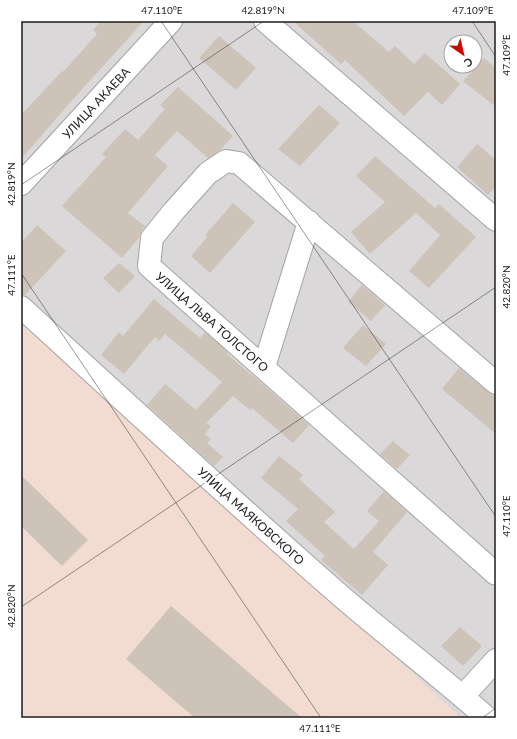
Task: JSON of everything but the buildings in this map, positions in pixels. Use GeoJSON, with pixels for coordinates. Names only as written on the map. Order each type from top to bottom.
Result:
{"type":"FeatureCollection","features":[{"type":"Feature","properties":{"kind":"street","name":"УЛИЦА АКАЕВА"},"geometry":{"type":"LineString","coordinates":[[21,184],[171,21]]}},
{"type":"Feature","properties":{"kind":"street"},"geometry":{"type":"LineString","coordinates":[[265,21],[496,220]]}},
{"type":"Feature","properties":{"kind":"street","name":"УЛИЦА ЛЬВА ТОЛСТОГО"},"geometry":{"type":"LineString","coordinates":[[496,383],[240,163],[226,160],[208,173],[152,238],[149,266],[496,574]]}},
{"type":"Feature","properties":{"kind":"street"},"geometry":{"type":"LineString","coordinates":[[264,367],[310,222]]}},
{"type":"Feature","properties":{"kind":"street","name":"УЛИЦА МАЯКОВСКОГО"},"geometry":{"type":"LineString","coordinates":[[21,307],[212,482],[330,586],[463,696],[487,718]]}},
{"type":"Feature","properties":{"kind":"street"},"geometry":{"type":"LineString","coordinates":[[463,696],[496,660]]}},
{"type":"Feature","properties":{"kind":"shaded area"},"geometry":{"type":"Polygon","coordinates":[[[21,21],[496,21],[496,718],[21,718],[21,21]]]}},
{"type":"Feature","properties":{"kind":"shaded area"},"geometry":{"type":"Polygon","coordinates":[[[21,311],[461,718],[21,718],[21,311]]]}}]}
